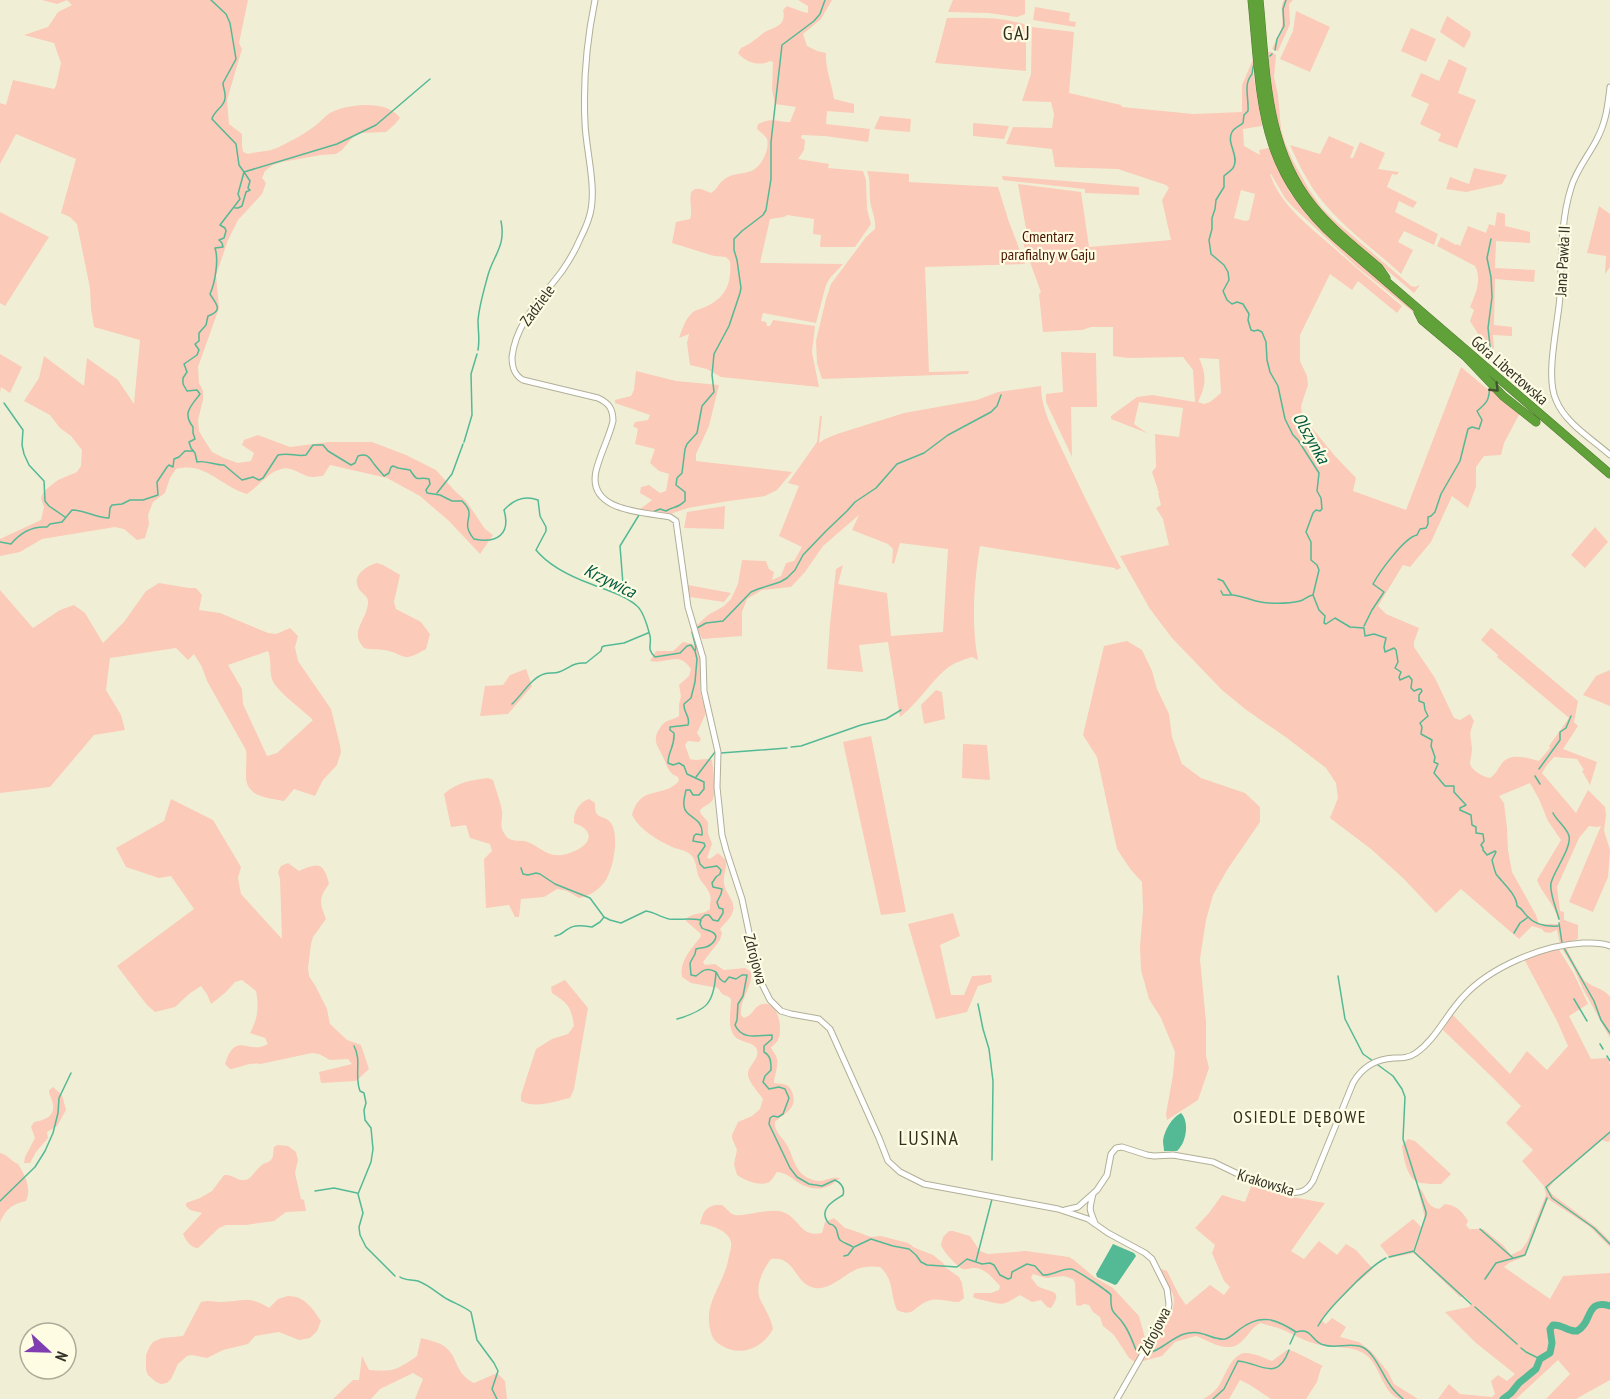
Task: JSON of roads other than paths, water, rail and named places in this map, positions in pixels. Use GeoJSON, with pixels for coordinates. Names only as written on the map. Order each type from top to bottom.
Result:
{"type":"FeatureCollection","features":[{"type":"Feature","properties":{"kind":"highway"},"geometry":{"type":"LineString","coordinates":[[1252,0],[1260,49]]}},
{"type":"Feature","properties":{"kind":"highway"},"geometry":{"type":"LineString","coordinates":[[1259,0],[1260,49]]}},
{"type":"Feature","properties":{"kind":"highway","name":"Góra Libertowska"},"geometry":{"type":"LineString","coordinates":[[1260,49],[1280,148],[1291,173],[1318,212],[1379,268],[1392,286],[1414,306],[1610,474]]}},
{"type":"Feature","properties":{"kind":"highway"},"geometry":{"type":"LineString","coordinates":[[1414,306],[1422,320],[1465,356],[1503,396],[1536,422]]}},
{"type":"Feature","properties":{"kind":"street","name":"Zadziele"},"geometry":{"type":"LineString","coordinates":[[596,0],[589,37],[584,89],[591,212],[571,258],[518,332],[513,350],[513,368],[515,374],[523,380],[598,398],[609,404],[613,421],[596,472],[600,495],[626,510],[674,519],[678,527],[681,561]]}},
{"type":"Feature","properties":{"kind":"street","name":"Jana Pawła II"},"geometry":{"type":"LineString","coordinates":[[1610,87],[1607,113],[1602,129],[1571,187],[1566,211],[1562,231],[1559,313],[1551,371],[1551,384],[1558,406],[1610,455]]}},
{"type":"Feature","properties":{"kind":"street","name":"Zdrojowa"},"geometry":{"type":"LineString","coordinates":[[681,561],[689,612],[703,658],[704,691],[718,752],[717,787],[722,835],[742,899],[762,982],[770,1000],[781,1011],[819,1019],[830,1029],[888,1161],[900,1172],[924,1184],[1078,1214]]}},
{"type":"Feature","properties":{"kind":"street","name":"Krakowska"},"geometry":{"type":"LineString","coordinates":[[1080,1205],[1101,1185],[1107,1175],[1111,1154],[1116,1148],[1122,1147],[1147,1155],[1173,1155],[1213,1162],[1240,1175],[1290,1192],[1304,1191],[1313,1181],[1353,1083],[1362,1070],[1381,1060],[1406,1058],[1414,1054],[1428,1042],[1473,987],[1501,968],[1544,949],[1571,944],[1602,943],[1610,946]]}},
{"type":"Feature","properties":{"kind":"street","name":"Krakowska"},"geometry":{"type":"LineString","coordinates":[[1089,1210],[1093,1194]]}},
{"type":"Feature","properties":{"kind":"street"},"geometry":{"type":"LineString","coordinates":[[1086,1204],[1089,1210],[1084,1217],[1077,1211],[1080,1205],[1086,1204]]}},
{"type":"Feature","properties":{"kind":"street","name":"Zdrojowa"},"geometry":{"type":"LineString","coordinates":[[1065,1210],[1080,1205]]}},
{"type":"Feature","properties":{"kind":"street","name":"Zdrojowa"},"geometry":{"type":"LineString","coordinates":[[1089,1210],[1095,1223]]}},
{"type":"Feature","properties":{"kind":"street","name":"Zdrojowa"},"geometry":{"type":"LineString","coordinates":[[1084,1217],[1148,1256],[1154,1262],[1167,1288],[1168,1310],[1117,1399]]}},
{"type":"Feature","properties":{"kind":"waterway","name":"Krzywica"},"geometry":{"type":"LineString","coordinates":[[211,0],[226,14],[230,23],[236,59],[223,83],[225,101],[212,119],[236,144],[239,165],[244,172],[238,194],[240,199],[220,225],[226,231],[224,238],[219,240],[223,247],[215,248],[216,271],[210,294],[217,309],[208,316],[206,325],[199,333],[199,341],[195,344],[199,350],[197,355],[184,364],[187,372],[183,378],[183,384],[187,391],[197,390],[200,394],[188,414],[195,439],[189,442],[197,462],[224,465],[242,480],[253,477],[259,480],[263,478],[278,455],[306,455],[313,445],[323,445],[328,451],[351,465],[355,463],[358,456],[366,455],[384,476],[393,466],[410,470],[417,478],[429,479],[427,493],[440,495],[452,501],[462,501],[469,511],[470,533],[474,539],[482,540],[495,538],[504,531],[506,525],[504,510],[511,504],[524,498],[538,500],[540,516],[546,527],[536,550],[541,556],[569,574],[621,596],[637,606],[645,620],[650,636],[650,649],[655,657],[680,653],[691,645],[695,651]]}},
{"type":"Feature","properties":{"kind":"waterway"},"geometry":{"type":"LineString","coordinates":[[653,512],[660,509],[666,511],[685,501],[685,492],[676,485],[677,478],[682,473],[687,444],[697,433],[702,406],[714,392],[712,375],[714,354],[729,326],[741,288],[734,239],[766,210],[771,179],[771,142],[782,45],[814,21],[820,14],[825,0]]}},
{"type":"Feature","properties":{"kind":"waterway","name":"Olszynka"},"geometry":{"type":"LineString","coordinates":[[1275,50],[1277,39],[1284,26],[1283,9],[1286,0]]}},
{"type":"Feature","properties":{"kind":"waterway","name":"Olszynka"},"geometry":{"type":"LineString","coordinates":[[1254,65],[1247,87],[1248,111],[1244,115],[1243,123],[1233,131],[1230,140],[1235,158],[1234,166],[1224,176],[1224,187],[1216,200],[1209,240],[1211,254],[1224,265],[1228,272],[1229,280],[1223,291],[1227,300],[1232,304],[1237,302],[1243,304],[1249,314],[1251,330],[1262,332],[1266,342],[1270,372],[1278,386],[1285,419],[1319,473],[1317,491],[1321,498],[1322,509],[1313,513],[1306,532],[1311,542],[1311,560],[1319,570],[1313,595],[1319,610],[1325,616],[1324,623],[1335,618],[1350,627],[1364,628]]}},
{"type":"Feature","properties":{"kind":"waterway"},"geometry":{"type":"LineString","coordinates":[[235,208],[242,206],[246,192],[250,190],[248,188],[250,181],[244,172],[337,144],[376,125],[430,79]]}},
{"type":"Feature","properties":{"kind":"waterway"},"geometry":{"type":"LineString","coordinates":[[478,350],[479,310],[488,275],[501,244],[501,221]]}},
{"type":"Feature","properties":{"kind":"waterway"},"geometry":{"type":"LineString","coordinates":[[1491,239],[1487,258],[1492,297],[1488,328],[1491,355]]}},
{"type":"Feature","properties":{"kind":"waterway"},"geometry":{"type":"LineString","coordinates":[[464,442],[472,415],[471,374],[477,354]]}},
{"type":"Feature","properties":{"kind":"waterway"},"geometry":{"type":"LineString","coordinates":[[1364,626],[1384,592],[1373,584],[1400,548],[1417,535],[1420,529],[1426,528],[1428,517],[1435,512],[1441,494],[1460,461],[1468,429],[1472,427],[1479,429],[1482,420],[1477,411],[1487,400],[1490,385]]}},
{"type":"Feature","properties":{"kind":"waterway"},"geometry":{"type":"LineString","coordinates":[[697,628],[706,623],[723,621],[751,592],[787,578],[795,570],[803,555],[826,531],[855,502],[876,488],[897,464],[924,453],[948,435],[991,412],[997,406],[1001,395]]}},
{"type":"Feature","properties":{"kind":"waterway"},"geometry":{"type":"LineString","coordinates":[[4,403],[23,430],[24,454],[29,465],[44,481],[45,501],[65,517]]}},
{"type":"Feature","properties":{"kind":"waterway"},"geometry":{"type":"LineString","coordinates":[[437,493],[452,474],[463,444]]}},
{"type":"Feature","properties":{"kind":"waterway","name":"Krzywica"},"geometry":{"type":"LineString","coordinates":[[0,542],[11,544],[27,531],[62,522],[72,510],[109,518],[112,505],[158,495],[157,482],[167,467],[169,465],[173,467],[174,459],[185,451],[193,451]]}},
{"type":"Feature","properties":{"kind":"waterway"},"geometry":{"type":"LineString","coordinates":[[624,597],[620,546],[639,515]]}},
{"type":"Feature","properties":{"kind":"waterway"},"geometry":{"type":"LineString","coordinates":[[1218,579],[1223,581],[1231,594]]}},
{"type":"Feature","properties":{"kind":"waterway"},"geometry":{"type":"LineString","coordinates":[[1221,591],[1223,595],[1236,595],[1272,603],[1300,601],[1313,595]]}},
{"type":"Feature","properties":{"kind":"waterway","name":"Olszynka"},"geometry":{"type":"LineString","coordinates":[[1364,628],[1365,636],[1374,634],[1386,638],[1385,652],[1394,648],[1396,650],[1398,662],[1395,668],[1401,672],[1400,680],[1409,676],[1412,680],[1411,688],[1414,691],[1421,689],[1419,701],[1424,703],[1428,716],[1420,723],[1421,734],[1432,740],[1434,762],[1438,764],[1434,773],[1445,786],[1454,786],[1454,792],[1466,805],[1460,810],[1471,815],[1476,833],[1483,834],[1484,841],[1481,845],[1483,850],[1487,855],[1496,852],[1492,860],[1496,874],[1512,893],[1517,906],[1530,919],[1541,925],[1558,926]]}},
{"type":"Feature","properties":{"kind":"waterway","name":"Krzywica"},"geometry":{"type":"LineString","coordinates":[[692,632],[697,659],[691,698],[684,704],[689,722],[688,725],[670,727],[674,738],[668,763],[673,765],[679,763],[684,766],[687,774],[704,782],[704,789],[699,795],[693,795],[690,790],[686,790],[684,806],[702,829],[702,835],[696,834],[693,841],[704,843],[705,846],[698,856],[700,864],[704,868],[717,866],[721,870],[712,883],[713,887],[722,889],[717,902],[719,908],[723,909],[723,913],[718,921],[713,920],[709,915],[701,919]]}},
{"type":"Feature","properties":{"kind":"waterway"},"geometry":{"type":"LineString","coordinates":[[512,704],[539,676],[559,672],[578,663],[586,663],[604,646],[624,643],[648,633]]}},
{"type":"Feature","properties":{"kind":"waterway"},"geometry":{"type":"LineString","coordinates":[[791,747],[801,746],[861,725],[886,719],[901,710]]}},
{"type":"Feature","properties":{"kind":"waterway"},"geometry":{"type":"LineString","coordinates":[[1539,769],[1560,740],[1560,732],[1566,728],[1571,716]]}},
{"type":"Feature","properties":{"kind":"waterway"},"geometry":{"type":"LineString","coordinates":[[721,753],[787,748]]}},
{"type":"Feature","properties":{"kind":"waterway"},"geometry":{"type":"LineString","coordinates":[[696,777],[715,752]]}},
{"type":"Feature","properties":{"kind":"waterway"},"geometry":{"type":"LineString","coordinates":[[1535,776],[1540,784]]}},
{"type":"Feature","properties":{"kind":"waterway"},"geometry":{"type":"LineString","coordinates":[[1553,813],[1569,836],[1568,846],[1551,883],[1552,896],[1559,919]]}},
{"type":"Feature","properties":{"kind":"waterway"},"geometry":{"type":"LineString","coordinates":[[521,868],[523,874],[540,874],[555,884],[590,898],[604,917],[610,920],[621,923],[646,911],[669,919],[700,920]]}},
{"type":"Feature","properties":{"kind":"waterway"},"geometry":{"type":"LineString","coordinates":[[555,936],[574,926],[592,927],[604,917]]}},
{"type":"Feature","properties":{"kind":"waterway"},"geometry":{"type":"LineString","coordinates":[[1514,933],[1520,923],[1527,918]]}},
{"type":"Feature","properties":{"kind":"waterway","name":"Krzywica"},"geometry":{"type":"LineString","coordinates":[[701,920],[702,928],[711,931],[716,938],[708,946],[696,949],[690,963],[691,975],[696,976],[708,969],[716,972],[725,982],[729,977],[736,979],[747,975],[743,996],[738,1004],[735,1025],[746,1035],[772,1035],[772,1039],[764,1046],[764,1052],[770,1060],[771,1070],[763,1082],[769,1089],[779,1087],[785,1089],[789,1098],[783,1114],[770,1118],[769,1124],[790,1168],[797,1177],[809,1184],[822,1186],[835,1180],[842,1186],[843,1195],[826,1208],[825,1216],[836,1228],[840,1240],[853,1247]]}},
{"type":"Feature","properties":{"kind":"waterway","name":"Olszynka"},"geometry":{"type":"LineString","coordinates":[[1559,923],[1562,943]]}},
{"type":"Feature","properties":{"kind":"waterway","name":"Olszynka"},"geometry":{"type":"LineString","coordinates":[[1564,948],[1610,1033]]}},
{"type":"Feature","properties":{"kind":"waterway"},"geometry":{"type":"LineString","coordinates":[[677,1019],[702,1009],[707,1004],[713,992],[716,972]]}},
{"type":"Feature","properties":{"kind":"waterway"},"geometry":{"type":"LineString","coordinates":[[1338,976],[1345,1019],[1363,1054],[1373,1061]]}},
{"type":"Feature","properties":{"kind":"waterway"},"geometry":{"type":"LineString","coordinates":[[1574,999],[1587,1021]]}},
{"type":"Feature","properties":{"kind":"waterway"},"geometry":{"type":"LineString","coordinates":[[978,1004],[989,1049],[993,1081],[992,1160]]}},
{"type":"Feature","properties":{"kind":"waterway"},"geometry":{"type":"LineString","coordinates":[[1600,1044],[1603,1049]]}},
{"type":"Feature","properties":{"kind":"waterway"},"geometry":{"type":"LineString","coordinates":[[354,1046],[357,1057],[358,1085],[360,1091],[364,1093],[365,1120],[371,1128],[373,1149],[371,1162],[358,1194],[363,1213],[359,1227],[360,1235],[366,1247],[395,1276]]}},
{"type":"Feature","properties":{"kind":"waterway"},"geometry":{"type":"LineString","coordinates":[[1607,1056],[1610,1061]]}},
{"type":"Feature","properties":{"kind":"waterway"},"geometry":{"type":"LineString","coordinates":[[1378,1065],[1393,1076],[1405,1097],[1403,1139],[1426,1212],[1414,1251]]}},
{"type":"Feature","properties":{"kind":"waterway"},"geometry":{"type":"LineString","coordinates":[[0,1201],[35,1167],[45,1151],[53,1133],[59,1098],[71,1073]]}},
{"type":"Feature","properties":{"kind":"waterway"},"geometry":{"type":"LineString","coordinates":[[1610,1132],[1546,1187],[1552,1198],[1594,1228],[1610,1244]]}},
{"type":"Feature","properties":{"kind":"waterway"},"geometry":{"type":"LineString","coordinates":[[315,1191],[334,1188],[357,1193]]}},
{"type":"Feature","properties":{"kind":"waterway"},"geometry":{"type":"LineString","coordinates":[[1485,1279],[1496,1263],[1525,1255],[1547,1198]]}},
{"type":"Feature","properties":{"kind":"waterway"},"geometry":{"type":"LineString","coordinates":[[976,1261],[992,1199]]}},
{"type":"Feature","properties":{"kind":"waterway"},"geometry":{"type":"LineString","coordinates":[[1480,1229],[1513,1258]]}},
{"type":"Feature","properties":{"kind":"waterway","name":"Krzywica"},"geometry":{"type":"LineString","coordinates":[[844,1256],[848,1255],[854,1247],[871,1239],[909,1249],[927,1265],[957,1267],[967,1259],[982,1264],[990,1263],[1000,1275],[1008,1279],[1011,1278],[1012,1272],[1027,1264],[1035,1266],[1043,1275],[1071,1269],[1079,1272],[1111,1295],[1113,1311],[1127,1329],[1136,1350],[1141,1353]]}},
{"type":"Feature","properties":{"kind":"waterway"},"geometry":{"type":"LineString","coordinates":[[1389,1257],[1414,1251]]}},
{"type":"Feature","properties":{"kind":"waterway"},"geometry":{"type":"LineString","coordinates":[[1414,1252],[1471,1304]]}},
{"type":"Feature","properties":{"kind":"waterway"},"geometry":{"type":"LineString","coordinates":[[1318,1326],[1331,1308],[1356,1282],[1386,1258]]}},
{"type":"Feature","properties":{"kind":"waterway"},"geometry":{"type":"LineString","coordinates":[[400,1277],[416,1280],[471,1312],[477,1340],[498,1371],[492,1389],[497,1399]]}},
{"type":"Feature","properties":{"kind":"waterway"},"geometry":{"type":"LineString","coordinates":[[1503,1399],[1536,1369],[1540,1359],[1550,1353],[1552,1343],[1550,1329],[1553,1325],[1577,1331],[1585,1323],[1593,1308],[1602,1304],[1610,1306]]}},
{"type":"Feature","properties":{"kind":"waterway"},"geometry":{"type":"LineString","coordinates":[[1475,1307],[1517,1344]]}},
{"type":"Feature","properties":{"kind":"waterway","name":"Krzywica"},"geometry":{"type":"LineString","coordinates":[[1146,1353],[1155,1351],[1184,1334],[1201,1333],[1225,1339],[1255,1321],[1262,1319],[1275,1321],[1296,1332],[1309,1333],[1324,1345],[1353,1345],[1367,1350],[1389,1384],[1403,1399]]}},
{"type":"Feature","properties":{"kind":"waterway"},"geometry":{"type":"LineString","coordinates":[[1290,1344],[1295,1333]]}},
{"type":"Feature","properties":{"kind":"waterway"},"geometry":{"type":"LineString","coordinates":[[1521,1348],[1540,1359]]}},
{"type":"Feature","properties":{"kind":"waterway"},"geometry":{"type":"LineString","coordinates":[[1213,1399],[1224,1389],[1238,1361],[1274,1369],[1284,1360],[1289,1350]]}},
{"type":"Feature","properties":{"kind":"district","name":"GAJ"},"geometry":{"type":"Point","coordinates":[1017,33]}},
{"type":"Feature","properties":{"kind":"district","name":"OSIEDLE DĘBOWE"},"geometry":{"type":"Point","coordinates":[1300,1117]}},
{"type":"Feature","properties":{"kind":"district","name":"LUSINA"},"geometry":{"type":"Point","coordinates":[929,1138]}},
{"type":"Feature","properties":{"kind":"park label","name":"Cmentarz parafialny w Gaju"},"geometry":{"type":"Point","coordinates":[1048,245]}}]}
